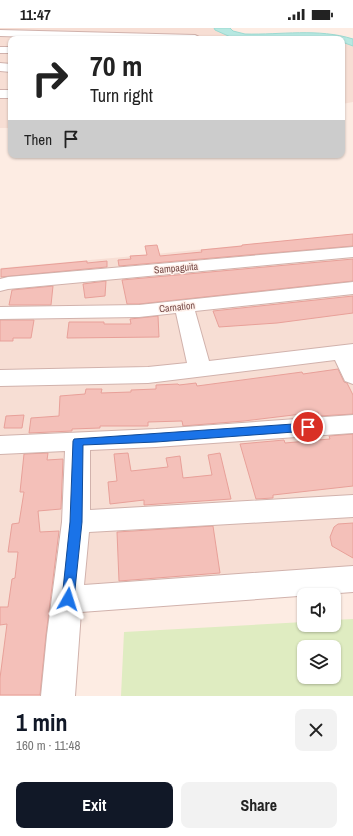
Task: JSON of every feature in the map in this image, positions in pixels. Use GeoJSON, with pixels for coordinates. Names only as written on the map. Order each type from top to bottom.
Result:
{"type":"FeatureCollection","features":[{"type":"Feature","properties":{"kind":"street"},"geometry":{"type":"LineString","coordinates":[[185,28],[186,33],[192,36]]}},
{"type":"Feature","properties":{"kind":"street"},"geometry":{"type":"LineString","coordinates":[[0,33],[100,32],[164,36]]}},
{"type":"Feature","properties":{"kind":"street","name":"Sampaguita"},"geometry":{"type":"LineString","coordinates":[[0,285],[8,283],[353,252]]}},
{"type":"Feature","properties":{"kind":"street","name":"Carnation"},"geometry":{"type":"LineString","coordinates":[[0,313],[139,311],[353,288]]}},
{"type":"Feature","properties":{"kind":"street"},"geometry":{"type":"LineString","coordinates":[[184,306],[200,369]]}},
{"type":"Feature","properties":{"kind":"street"},"geometry":{"type":"LineString","coordinates":[[0,378],[148,375],[348,352],[353,376]]}},
{"type":"Feature","properties":{"kind":"street"},"geometry":{"type":"LineString","coordinates":[[0,445],[156,438],[353,424]]}},
{"type":"Feature","properties":{"kind":"street"},"geometry":{"type":"LineString","coordinates":[[58,696],[76,522],[78,441]]}},
{"type":"Feature","properties":{"kind":"street"},"geometry":{"type":"LineString","coordinates":[[76,522],[353,506]]}},
{"type":"Feature","properties":{"kind":"street"},"geometry":{"type":"LineString","coordinates":[[68,599],[353,579]]}},
{"type":"Feature","properties":{"kind":"shaded area"},"geometry":{"type":"Polygon","coordinates":[[[0,28],[226,28],[227,31],[244,36],[8,36],[8,128],[0,128],[0,28]]]}},
{"type":"Feature","properties":{"kind":"shaded area"},"geometry":{"type":"Polygon","coordinates":[[[331,35],[335,36],[244,36],[331,35]]]}},
{"type":"Feature","properties":{"kind":"shaded area"},"geometry":{"type":"Polygon","coordinates":[[[345,38],[353,40],[353,102],[345,103],[345,38]]]}},
{"type":"Feature","properties":{"kind":"shaded area"},"geometry":{"type":"Polygon","coordinates":[[[353,234],[353,585],[75,602],[69,696],[0,696],[0,268],[353,234]]]}},
{"type":"Feature","properties":{"kind":"green space"},"geometry":{"type":"Polygon","coordinates":[[[353,619],[353,696],[121,696],[124,632],[297,622],[297,632],[341,632],[341,620],[353,619]]]}},
{"type":"Feature","properties":{"kind":"water"},"geometry":{"type":"Polygon","coordinates":[[[214,28],[230,28],[233,31],[245,34],[313,33],[340,36],[228,36],[215,30],[214,28]]]}},
{"type":"Feature","properties":{"kind":"water"},"geometry":{"type":"Polygon","coordinates":[[[345,37],[353,39],[353,46],[345,43],[345,37]]]}},
{"type":"Feature","properties":{"kind":"building"},"geometry":{"type":"Polygon","coordinates":[[[353,234],[353,246],[119,266],[118,260],[131,259],[130,256],[147,255],[145,246],[157,245],[160,256],[202,252],[201,250],[242,245],[353,234]]]}},
{"type":"Feature","properties":{"kind":"building"},"geometry":{"type":"Polygon","coordinates":[[[353,259],[353,281],[139,304],[127,304],[122,280],[353,259]]]}},
{"type":"Feature","properties":{"kind":"building"},"geometry":{"type":"Polygon","coordinates":[[[87,261],[87,263],[107,261],[107,267],[1,277],[1,269],[87,261]]]}},
{"type":"Feature","properties":{"kind":"building"},"geometry":{"type":"Polygon","coordinates":[[[106,281],[105,296],[85,298],[83,284],[106,281]]]}},
{"type":"Feature","properties":{"kind":"building"},"geometry":{"type":"Polygon","coordinates":[[[53,286],[51,305],[9,305],[12,290],[53,286]]]}},
{"type":"Feature","properties":{"kind":"building"},"geometry":{"type":"Polygon","coordinates":[[[353,296],[353,313],[277,323],[219,327],[213,311],[353,296]]]}},
{"type":"Feature","properties":{"kind":"building"},"geometry":{"type":"Polygon","coordinates":[[[158,316],[159,337],[67,338],[69,322],[131,324],[130,319],[158,316]]]}},
{"type":"Feature","properties":{"kind":"building"},"geometry":{"type":"Polygon","coordinates":[[[0,320],[34,320],[31,338],[13,338],[13,341],[0,341],[0,320]]]}},
{"type":"Feature","properties":{"kind":"building"},"geometry":{"type":"Polygon","coordinates":[[[338,369],[344,382],[347,383],[353,395],[353,414],[319,416],[318,412],[244,421],[183,426],[182,421],[148,422],[148,426],[100,426],[100,428],[72,429],[72,431],[29,433],[31,418],[59,416],[60,396],[85,394],[86,389],[102,389],[101,393],[131,392],[131,390],[156,389],[156,385],[196,383],[197,386],[302,372],[303,374],[338,369]]]}},
{"type":"Feature","properties":{"kind":"building"},"geometry":{"type":"Polygon","coordinates":[[[24,415],[22,428],[4,428],[6,416],[24,415]]]}},
{"type":"Feature","properties":{"kind":"building"},"geometry":{"type":"Polygon","coordinates":[[[353,434],[353,486],[273,495],[273,498],[256,499],[240,444],[284,440],[285,443],[330,439],[329,436],[353,434]]]}},
{"type":"Feature","properties":{"kind":"building"},"geometry":{"type":"Polygon","coordinates":[[[48,453],[47,460],[63,459],[61,509],[38,511],[40,532],[59,531],[40,695],[0,695],[0,678],[7,624],[0,625],[0,607],[8,607],[12,579],[15,578],[18,552],[8,552],[12,524],[19,523],[24,492],[20,492],[24,454],[48,453]]]}},
{"type":"Feature","properties":{"kind":"building"},"geometry":{"type":"Polygon","coordinates":[[[128,453],[131,471],[168,467],[166,458],[180,456],[183,478],[212,475],[208,455],[220,453],[231,499],[144,505],[144,500],[110,504],[108,482],[117,481],[114,454],[128,453]]]}},
{"type":"Feature","properties":{"kind":"building"},"geometry":{"type":"Polygon","coordinates":[[[353,523],[353,558],[332,546],[330,537],[334,527],[338,524],[353,523]]]}},
{"type":"Feature","properties":{"kind":"building"},"geometry":{"type":"Polygon","coordinates":[[[213,526],[220,573],[119,581],[117,532],[213,526]]]}},
{"type":"Feature","properties":{"kind":"route"},"geometry":{"type":"LineString","coordinates":[[68,599],[76,522],[78,441],[156,438],[308,427]]}}]}
